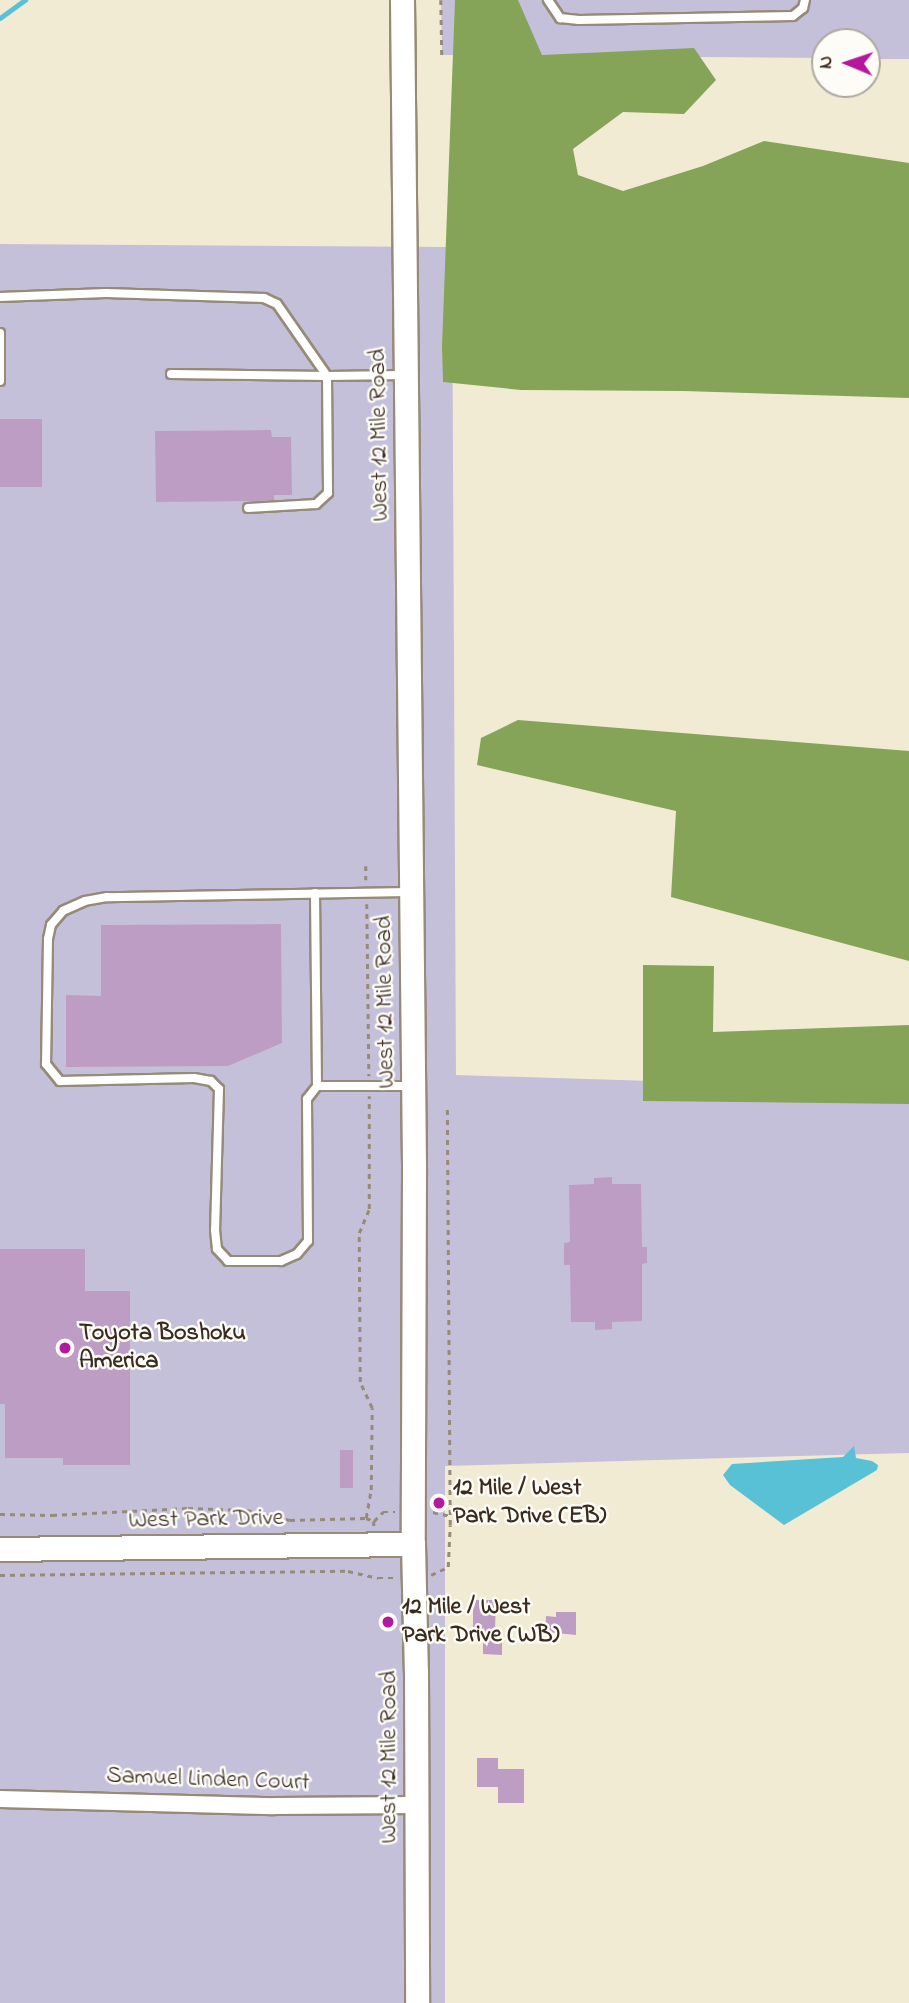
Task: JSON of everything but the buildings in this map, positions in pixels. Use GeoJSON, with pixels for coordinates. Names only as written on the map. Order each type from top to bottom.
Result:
{"type":"FeatureCollection","features":[{"type":"Feature","properties":{"kind":"main road","name":"West 12 Mile Road"},"geometry":{"type":"LineString","coordinates":[[402,0],[413,1086],[417,2003]]}},
{"type":"Feature","properties":{"kind":"main road","name":"West Park Drive"},"geometry":{"type":"LineString","coordinates":[[0,1549],[413,1544]]}},
{"type":"Feature","properties":{"kind":"street","name":"Samuel Linden Court"},"geometry":{"type":"LineString","coordinates":[[0,1799],[274,1806],[415,1805]]}},
{"type":"Feature","properties":{"kind":"lane"},"geometry":{"type":"LineString","coordinates":[[548,0],[560,18],[579,20],[793,16],[803,8],[805,0]]}},
{"type":"Feature","properties":{"kind":"lane"},"geometry":{"type":"LineString","coordinates":[[0,298],[106,293],[264,298],[276,304],[327,376],[328,493],[316,504],[248,508]]}},
{"type":"Feature","properties":{"kind":"lane"},"geometry":{"type":"LineString","coordinates":[[0,333],[0,380]]}},
{"type":"Feature","properties":{"kind":"lane"},"geometry":{"type":"LineString","coordinates":[[171,374],[405,375]]}},
{"type":"Feature","properties":{"kind":"lane"},"geometry":{"type":"LineString","coordinates":[[316,893],[317,1086],[307,1099],[308,1241],[297,1254],[281,1261],[228,1261],[217,1250],[215,1230],[219,1089],[211,1081],[194,1078],[60,1081],[46,1064],[48,939],[51,925],[63,911],[85,901],[107,897],[316,893],[411,892]]}},
{"type":"Feature","properties":{"kind":"lane"},"geometry":{"type":"LineString","coordinates":[[317,1086],[413,1086]]}},
{"type":"Feature","properties":{"kind":"path"},"geometry":{"type":"LineString","coordinates":[[441,0],[442,55]]}},
{"type":"Feature","properties":{"kind":"path"},"geometry":{"type":"LineString","coordinates":[[366,866],[369,1209],[359,1233],[360,1382],[372,1408],[371,1489],[366,1518]]}},
{"type":"Feature","properties":{"kind":"path"},"geometry":{"type":"LineString","coordinates":[[433,1574],[448,1567],[450,1516],[447,1107]]}},
{"type":"Feature","properties":{"kind":"path"},"geometry":{"type":"LineString","coordinates":[[0,1514],[52,1515],[188,1508],[247,1510],[290,1520],[366,1518],[374,1521],[373,1577]]}},
{"type":"Feature","properties":{"kind":"path"},"geometry":{"type":"LineString","coordinates":[[436,1513],[450,1516]]}},
{"type":"Feature","properties":{"kind":"path"},"geometry":{"type":"LineString","coordinates":[[0,1575],[348,1571],[383,1579]]}},
{"type":"Feature","properties":{"kind":"shaded area"},"geometry":{"type":"Polygon","coordinates":[[[441,0],[909,0],[909,59],[881,59],[881,28],[811,28],[811,58],[442,55],[441,0]]]}},
{"type":"Feature","properties":{"kind":"shaded area"},"geometry":{"type":"Polygon","coordinates":[[[0,244],[452,247],[456,1075],[909,1089],[909,1453],[445,1466],[445,2003],[0,2003],[0,244]]]}},
{"type":"Feature","properties":{"kind":"green space"},"geometry":{"type":"Polygon","coordinates":[[[455,0],[518,0],[542,55],[694,48],[716,80],[684,114],[623,112],[573,149],[578,175],[623,191],[703,166],[764,141],[909,163],[909,398],[683,391],[521,390],[443,382],[442,346],[455,0]]]}},
{"type":"Feature","properties":{"kind":"green space"},"geometry":{"type":"Polygon","coordinates":[[[518,720],[909,751],[909,961],[671,897],[676,811],[477,765],[481,738],[518,720]]]}},
{"type":"Feature","properties":{"kind":"green space"},"geometry":{"type":"Polygon","coordinates":[[[643,965],[714,966],[713,1032],[909,1025],[909,1104],[643,1101],[643,965]]]}},
{"type":"Feature","properties":{"kind":"water"},"geometry":{"type":"Polygon","coordinates":[[[854,1446],[856,1458],[872,1461],[878,1465],[877,1470],[784,1525],[730,1485],[723,1475],[732,1464],[843,1457],[854,1446]]]}},
{"type":"Feature","properties":{"kind":"waterway"},"geometry":{"type":"LineString","coordinates":[[0,18],[25,0]]}},
{"type":"Feature","properties":{"kind":"place","name":"Toyota Boshoku America"},"geometry":{"type":"Point","coordinates":[65,1348]}},
{"type":"Feature","properties":{"kind":"place","name":"12 Mile / West Park Drive (EB)"},"geometry":{"type":"Point","coordinates":[439,1503]}},
{"type":"Feature","properties":{"kind":"place","name":"12 Mile / West Park Drive (WB)"},"geometry":{"type":"Point","coordinates":[388,1622]}}]}
